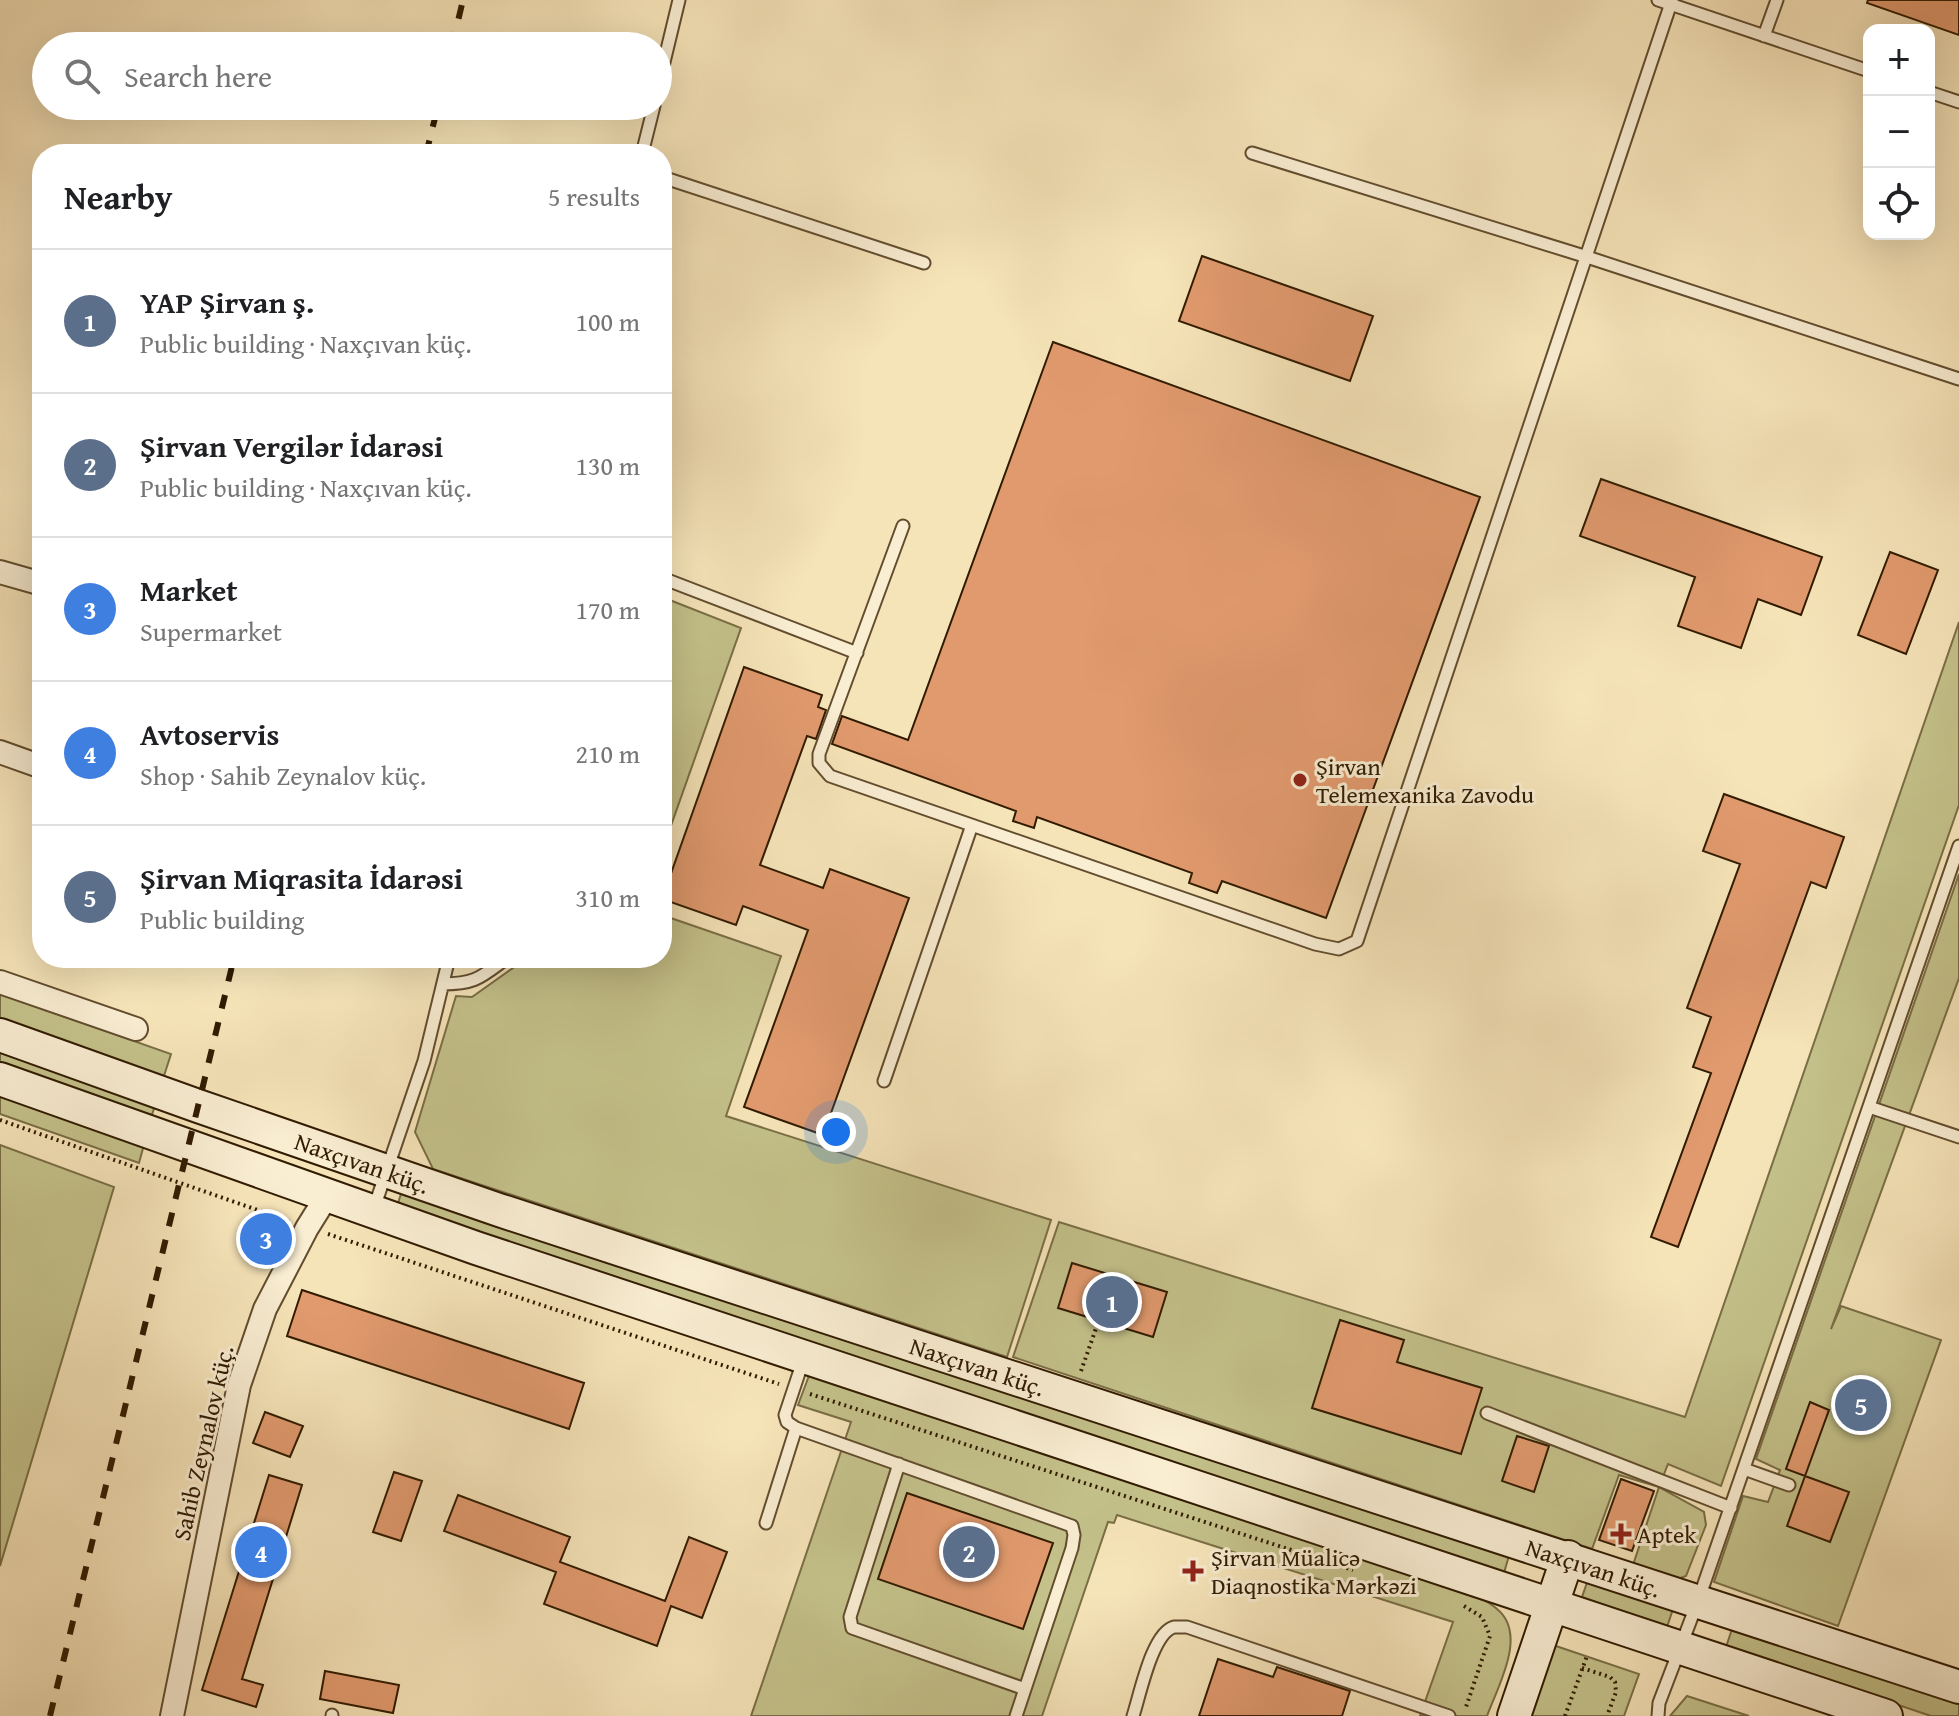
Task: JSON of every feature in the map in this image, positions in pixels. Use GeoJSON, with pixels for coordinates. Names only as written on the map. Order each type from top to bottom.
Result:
{"type":"FeatureCollection","features":[{"type":"Feature","properties":{"kind":"main road","name":"Naxçıvan küç."},"geometry":{"type":"LineString","coordinates":[[0,1035],[388,1172],[1959,1687]]}},
{"type":"Feature","properties":{"kind":"main road","name":"Naxçıvan küç."},"geometry":{"type":"LineString","coordinates":[[0,1079],[372,1213],[1886,1716]]}},
{"type":"Feature","properties":{"kind":"main road"},"geometry":{"type":"LineString","coordinates":[[1514,1716],[1568,1557]]}},
{"type":"Feature","properties":{"kind":"street"},"geometry":{"type":"LineString","coordinates":[[0,572],[32,581]]}},
{"type":"Feature","properties":{"kind":"street"},"geometry":{"type":"LineString","coordinates":[[0,752],[32,763]]}},
{"type":"Feature","properties":{"kind":"street"},"geometry":{"type":"LineString","coordinates":[[0,982],[136,1029]]}},
{"type":"Feature","properties":{"kind":"street","name":"Sahib Zeynalov küç."},"geometry":{"type":"LineString","coordinates":[[172,1716],[243,1370],[265,1309],[327,1196]]}},
{"type":"Feature","properties":{"kind":"lane"},"geometry":{"type":"LineString","coordinates":[[671,32],[679,0]]}},
{"type":"Feature","properties":{"kind":"lane"},"geometry":{"type":"LineString","coordinates":[[1764,36],[1777,0]]}},
{"type":"Feature","properties":{"kind":"lane"},"geometry":{"type":"LineString","coordinates":[[903,526],[819,754],[819,763],[830,776],[1315,944],[1339,949],[1357,941],[1667,1],[1863,69]]}},
{"type":"Feature","properties":{"kind":"lane"},"geometry":{"type":"LineString","coordinates":[[1935,94],[1959,102]]}},
{"type":"Feature","properties":{"kind":"lane"},"geometry":{"type":"LineString","coordinates":[[644,144],[650,120]]}},
{"type":"Feature","properties":{"kind":"lane"},"geometry":{"type":"LineString","coordinates":[[1252,153],[1584,256],[1959,379]]}},
{"type":"Feature","properties":{"kind":"lane"},"geometry":{"type":"LineString","coordinates":[[672,180],[924,263]]}},
{"type":"Feature","properties":{"kind":"lane"},"geometry":{"type":"LineString","coordinates":[[672,582],[857,653]]}},
{"type":"Feature","properties":{"kind":"lane"},"geometry":{"type":"LineString","coordinates":[[884,1081],[972,825]]}},
{"type":"Feature","properties":{"kind":"lane"},"geometry":{"type":"LineString","coordinates":[[1658,1716],[1659,1703],[1731,1508],[1959,846]]}},
{"type":"Feature","properties":{"kind":"lane"},"geometry":{"type":"LineString","coordinates":[[372,1213],[424,1061],[447,968]]}},
{"type":"Feature","properties":{"kind":"lane"},"geometry":{"type":"LineString","coordinates":[[443,984],[466,984],[494,968]]}},
{"type":"Feature","properties":{"kind":"lane"},"geometry":{"type":"LineString","coordinates":[[1869,1107],[1959,1137]]}},
{"type":"Feature","properties":{"kind":"lane"},"geometry":{"type":"LineString","coordinates":[[805,1357],[785,1415],[787,1422],[796,1428],[1072,1526],[1072,1548],[1016,1716]]}},
{"type":"Feature","properties":{"kind":"lane"},"geometry":{"type":"LineString","coordinates":[[1487,1413],[1731,1508]]}},
{"type":"Feature","properties":{"kind":"lane"},"geometry":{"type":"LineString","coordinates":[[766,1523],[796,1428]]}},
{"type":"Feature","properties":{"kind":"lane"},"geometry":{"type":"LineString","coordinates":[[899,1464],[850,1617],[852,1628],[1025,1689]]}},
{"type":"Feature","properties":{"kind":"lane"},"geometry":{"type":"LineString","coordinates":[[1744,1469],[1789,1485]]}},
{"type":"Feature","properties":{"kind":"lane"},"geometry":{"type":"LineString","coordinates":[[1133,1716],[1156,1645],[1165,1632],[1174,1627],[1187,1627],[1449,1716]]}},
{"type":"Feature","properties":{"kind":"path"},"geometry":{"type":"LineString","coordinates":[[1072,1396],[1099,1320]]}},
{"type":"Feature","properties":{"kind":"path"},"geometry":{"type":"LineString","coordinates":[[1565,1716],[1587,1656]]}},
{"type":"Feature","properties":{"kind":"path"},"geometry":{"type":"LineString","coordinates":[[1582,1668],[1610,1677],[1615,1682],[1616,1692],[1607,1716]]}},
{"type":"Feature","properties":{"kind":"shaded area"},"geometry":{"type":"Polygon","coordinates":[[[672,601],[741,628],[672,823],[672,601]]]}},
{"type":"Feature","properties":{"kind":"shaded area"},"geometry":{"type":"Polygon","coordinates":[[[1959,622],[1959,805],[1721,1486],[1668,1464],[1659,1487],[1619,1475],[1592,1549],[1013,1357],[1059,1222],[1685,1417],[1959,622]]]}},
{"type":"Feature","properties":{"kind":"shaded area"},"geometry":{"type":"Polygon","coordinates":[[[1959,874],[1959,978],[1831,1329],[1841,1306],[1941,1340],[1838,1626],[1714,1582],[1743,1496],[1768,1502],[1780,1470],[1756,1459],[1959,874]]]}},
{"type":"Feature","properties":{"kind":"shaded area"},"geometry":{"type":"Polygon","coordinates":[[[672,918],[781,956],[726,1116],[1051,1220],[1007,1357],[433,1169],[415,1132],[456,996],[472,997],[513,968],[672,968],[672,918]]]}},
{"type":"Feature","properties":{"kind":"shaded area"},"geometry":{"type":"Polygon","coordinates":[[[0,994],[171,1054],[162,1082],[0,1024],[0,994]]]}},
{"type":"Feature","properties":{"kind":"shaded area"},"geometry":{"type":"Polygon","coordinates":[[[0,1046],[156,1103],[149,1123],[0,1069],[0,1046]]]}},
{"type":"Feature","properties":{"kind":"shaded area"},"geometry":{"type":"Polygon","coordinates":[[[0,1090],[145,1141],[139,1163],[0,1114],[0,1090]]]}},
{"type":"Feature","properties":{"kind":"shaded area"},"geometry":{"type":"Polygon","coordinates":[[[0,1145],[114,1187],[0,1566],[0,1145]]]}},
{"type":"Feature","properties":{"kind":"shaded area"},"geometry":{"type":"Polygon","coordinates":[[[402,1191],[1510,1552],[1504,1573],[396,1209],[402,1191]]]}},
{"type":"Feature","properties":{"kind":"shaded area"},"geometry":{"type":"Polygon","coordinates":[[[810,1373],[1475,1595],[1497,1609],[1506,1620],[1510,1632],[1508,1661],[1487,1716],[1420,1716],[1453,1622],[1117,1515],[1114,1523],[1108,1522],[1042,1716],[751,1716],[851,1422],[798,1405],[810,1373]]]}},
{"type":"Feature","properties":{"kind":"shaded area"},"geometry":{"type":"Polygon","coordinates":[[[1659,1487],[1704,1512],[1706,1525],[1686,1576],[1672,1581],[1632,1568],[1659,1487]]]}},
{"type":"Feature","properties":{"kind":"shaded area"},"geometry":{"type":"Polygon","coordinates":[[[1589,1577],[1674,1606],[1667,1627],[1582,1597],[1589,1577]]]}},
{"type":"Feature","properties":{"kind":"shaded area"},"geometry":{"type":"Polygon","coordinates":[[[1733,1626],[1959,1699],[1959,1716],[1931,1716],[1726,1647],[1733,1626]]]}},
{"type":"Feature","properties":{"kind":"shaded area"},"geometry":{"type":"Polygon","coordinates":[[[1553,1645],[1639,1674],[1624,1716],[1528,1716],[1553,1645]]]}},
{"type":"Feature","properties":{"kind":"shaded area"},"geometry":{"type":"Polygon","coordinates":[[[1687,1696],[1749,1716],[1670,1716],[1687,1696]]]}},
{"type":"Feature","properties":{"kind":"building"},"geometry":{"type":"Polygon","coordinates":[[[1868,0],[1959,0],[1959,35],[1935,27],[1935,24],[1867,3],[1868,0]]]}},
{"type":"Feature","properties":{"kind":"building"},"geometry":{"type":"Polygon","coordinates":[[[1202,256],[1373,316],[1350,381],[1179,321],[1202,256]]]}},
{"type":"Feature","properties":{"kind":"building"},"geometry":{"type":"Polygon","coordinates":[[[1053,342],[1480,497],[1326,918],[1222,881],[1217,893],[1189,883],[1192,873],[1037,817],[1034,828],[1013,821],[1016,811],[832,744],[842,716],[908,740],[1053,342]]]}},
{"type":"Feature","properties":{"kind":"building"},"geometry":{"type":"Polygon","coordinates":[[[1601,479],[1822,557],[1801,615],[1758,599],[1741,648],[1678,626],[1695,577],[1580,536],[1601,479]]]}},
{"type":"Feature","properties":{"kind":"building"},"geometry":{"type":"Polygon","coordinates":[[[1890,552],[1938,570],[1906,654],[1858,635],[1890,552]]]}},
{"type":"Feature","properties":{"kind":"building"},"geometry":{"type":"Polygon","coordinates":[[[744,667],[822,695],[818,707],[826,710],[816,739],[807,736],[760,865],[823,888],[830,869],[909,898],[823,1135],[744,1107],[808,930],[743,906],[736,925],[672,903],[672,871],[744,667]]]}},
{"type":"Feature","properties":{"kind":"building"},"geometry":{"type":"Polygon","coordinates":[[[1724,794],[1844,837],[1826,888],[1811,882],[1678,1247],[1651,1237],[1711,1073],[1693,1067],[1711,1017],[1687,1008],[1740,864],[1703,851],[1724,794]]]}},
{"type":"Feature","properties":{"kind":"building"},"geometry":{"type":"Polygon","coordinates":[[[260,1223],[281,1230],[270,1258],[249,1251],[260,1223]]]}},
{"type":"Feature","properties":{"kind":"building"},"geometry":{"type":"Polygon","coordinates":[[[1072,1263],[1167,1292],[1153,1337],[1058,1308],[1072,1263]]]}},
{"type":"Feature","properties":{"kind":"building"},"geometry":{"type":"Polygon","coordinates":[[[302,1290],[584,1383],[569,1429],[287,1336],[302,1290]]]}},
{"type":"Feature","properties":{"kind":"building"},"geometry":{"type":"Polygon","coordinates":[[[1340,1320],[1404,1340],[1397,1362],[1482,1388],[1461,1454],[1312,1408],[1340,1320]]]}},
{"type":"Feature","properties":{"kind":"building"},"geometry":{"type":"Polygon","coordinates":[[[1810,1402],[1829,1410],[1805,1476],[1786,1469],[1810,1402]]]}},
{"type":"Feature","properties":{"kind":"building"},"geometry":{"type":"Polygon","coordinates":[[[265,1412],[303,1426],[290,1457],[253,1443],[265,1412]]]}},
{"type":"Feature","properties":{"kind":"building"},"geometry":{"type":"Polygon","coordinates":[[[1517,1436],[1549,1446],[1534,1492],[1502,1481],[1517,1436]]]}},
{"type":"Feature","properties":{"kind":"building"},"geometry":{"type":"Polygon","coordinates":[[[394,1472],[422,1481],[401,1541],[373,1532],[394,1472]]]}},
{"type":"Feature","properties":{"kind":"building"},"geometry":{"type":"Polygon","coordinates":[[[269,1475],[302,1485],[242,1679],[263,1685],[256,1707],[202,1690],[269,1475]]]}},
{"type":"Feature","properties":{"kind":"building"},"geometry":{"type":"Polygon","coordinates":[[[1805,1476],[1849,1492],[1830,1542],[1787,1526],[1805,1476]]]}},
{"type":"Feature","properties":{"kind":"building"},"geometry":{"type":"Polygon","coordinates":[[[1621,1479],[1654,1491],[1632,1551],[1599,1540],[1621,1479]]]}},
{"type":"Feature","properties":{"kind":"building"},"geometry":{"type":"Polygon","coordinates":[[[907,1493],[1053,1543],[1023,1629],[878,1579],[907,1493]]]}},
{"type":"Feature","properties":{"kind":"building"},"geometry":{"type":"Polygon","coordinates":[[[458,1495],[570,1537],[560,1562],[665,1601],[689,1537],[727,1552],[702,1618],[671,1606],[657,1646],[544,1604],[556,1572],[444,1531],[458,1495]]]}},
{"type":"Feature","properties":{"kind":"building"},"geometry":{"type":"Polygon","coordinates":[[[1218,1659],[1273,1677],[1277,1667],[1350,1691],[1342,1716],[1199,1716],[1218,1659]]]}},
{"type":"Feature","properties":{"kind":"building"},"geometry":{"type":"Polygon","coordinates":[[[325,1671],[399,1685],[393,1713],[320,1699],[325,1671]]]}},
{"type":"Feature","properties":{"kind":"railway"},"geometry":{"type":"LineString","coordinates":[[455,32],[463,0]]}},
{"type":"Feature","properties":{"kind":"railway"},"geometry":{"type":"LineString","coordinates":[[428,144],[434,120]]}},
{"type":"Feature","properties":{"kind":"railway"},"geometry":{"type":"LineString","coordinates":[[50,1716],[232,968]]}},
{"type":"Feature","properties":{"kind":"place","name":"Şirvan Telemexanika Zavodu"},"geometry":{"type":"Point","coordinates":[1300,780]}},
{"type":"Feature","properties":{"kind":"place","name":"Market"},"geometry":{"type":"Point","coordinates":[266,1239]}},
{"type":"Feature","properties":{"kind":"place","name":"YAP Şirvan ş."},"geometry":{"type":"Point","coordinates":[1112,1302]}},
{"type":"Feature","properties":{"kind":"place","name":"Şirvan Miqrasita İdarəsi"},"geometry":{"type":"Point","coordinates":[1861,1405]}},
{"type":"Feature","properties":{"kind":"place","name":"Aptek"},"geometry":{"type":"Point","coordinates":[1621,1534]}},
{"type":"Feature","properties":{"kind":"place","name":"Avtoservis"},"geometry":{"type":"Point","coordinates":[261,1552]}},
{"type":"Feature","properties":{"kind":"place","name":"Şirvan Vergilər İdarəsi"},"geometry":{"type":"Point","coordinates":[969,1552]}},
{"type":"Feature","properties":{"kind":"place","name":"Şirvan Müalicə Diaqnostika Mərkəzi"},"geometry":{"type":"Point","coordinates":[1193,1571]}}]}
